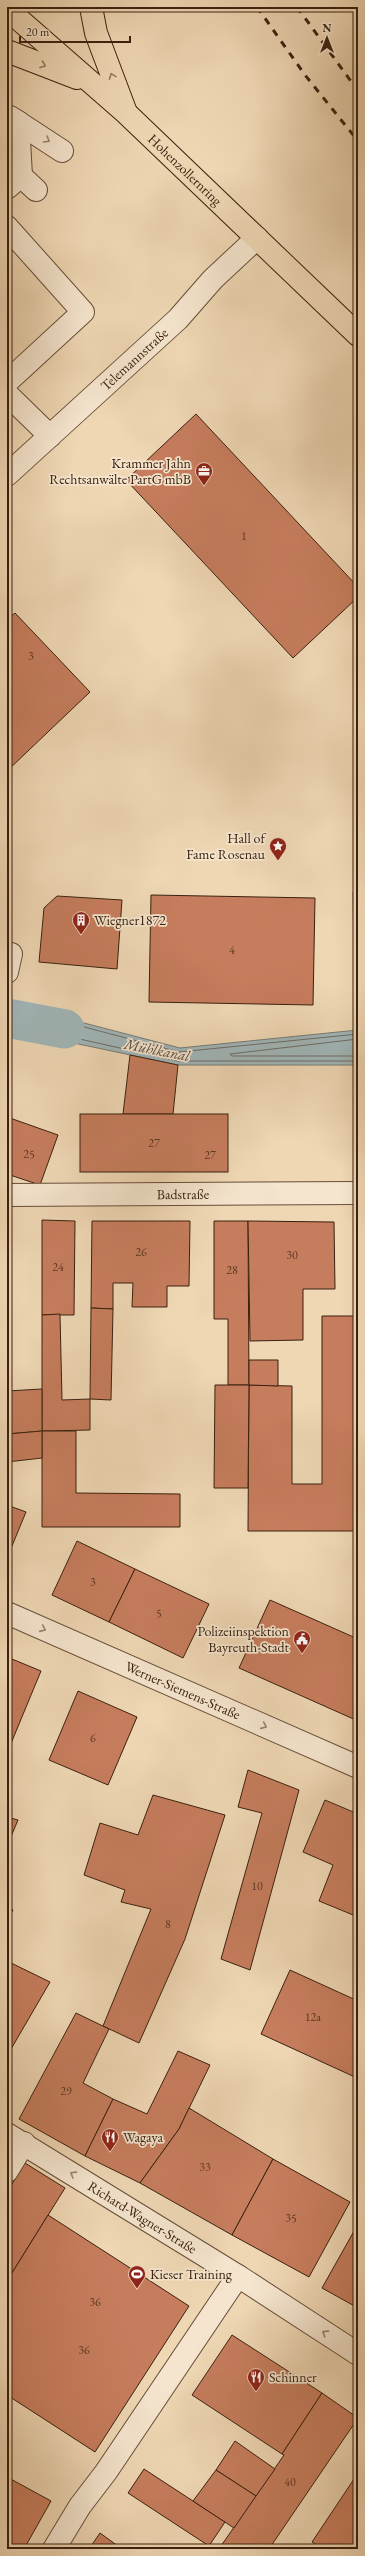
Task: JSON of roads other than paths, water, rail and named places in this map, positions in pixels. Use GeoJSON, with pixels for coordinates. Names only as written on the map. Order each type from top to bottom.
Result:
{"type":"FeatureCollection","features":[{"type":"Feature","properties":{"kind":"main road"},"geometry":{"type":"LineString","coordinates":[[91,7],[96,33],[126,113]]}},
{"type":"Feature","properties":{"kind":"main road","name":"Hohenzollernring"},"geometry":{"type":"LineString","coordinates":[[7,9],[126,113],[358,335]]}},
{"type":"Feature","properties":{"kind":"main road"},"geometry":{"type":"LineString","coordinates":[[7,51],[91,83]]}},
{"type":"Feature","properties":{"kind":"street"},"geometry":{"type":"LineString","coordinates":[[11,123],[62,151]]}},
{"type":"Feature","properties":{"kind":"street"},"geometry":{"type":"LineString","coordinates":[[11,123],[18,181]]}},
{"type":"Feature","properties":{"kind":"street"},"geometry":{"type":"LineString","coordinates":[[7,227],[83,312],[7,382]]}},
{"type":"Feature","properties":{"kind":"street","name":"Telemannstraße"},"geometry":{"type":"LineString","coordinates":[[7,475],[178,319],[213,279],[257,238]]}},
{"type":"Feature","properties":{"kind":"street"},"geometry":{"type":"LineString","coordinates":[[7,394],[50,436]]}},
{"type":"Feature","properties":{"kind":"street","name":"Badstraße"},"geometry":{"type":"LineString","coordinates":[[7,1194],[358,1193]]}},
{"type":"Feature","properties":{"kind":"street","name":"Werner-Siemens-Straße"},"geometry":{"type":"LineString","coordinates":[[7,1613],[358,1767]]}},
{"type":"Feature","properties":{"kind":"street"},"geometry":{"type":"LineString","coordinates":[[7,2171],[15,2139]]}},
{"type":"Feature","properties":{"kind":"street","name":"Richard-Wagner-Straße"},"geometry":{"type":"LineString","coordinates":[[15,2139],[238,2276],[358,2354]]}},
{"type":"Feature","properties":{"kind":"street"},"geometry":{"type":"LineString","coordinates":[[54,2549],[80,2506],[106,2472],[238,2276]]}},
{"type":"Feature","properties":{"kind":"water"},"geometry":{"type":"Polygon","coordinates":[[[15,1005],[180,1048],[358,1030],[358,1065],[178,1065],[12,1030],[15,1005]]]}},
{"type":"Feature","properties":{"kind":"waterway","name":"Mühlkanal"},"geometry":{"type":"LineString","coordinates":[[7,1018],[65,1029]]}},
{"type":"Feature","properties":{"kind":"railway"},"geometry":{"type":"LineString","coordinates":[[257,7],[305,75],[358,141]]}},
{"type":"Feature","properties":{"kind":"railway"},"geometry":{"type":"LineString","coordinates":[[297,7],[358,91]]}},
{"type":"Feature","properties":{"kind":"place","name":"Krammer Jahn Rechtsanwälte PartG mbB"},"geometry":{"type":"Point","coordinates":[204,486]}},
{"type":"Feature","properties":{"kind":"place","name":"Hall of Fame Rosenau"},"geometry":{"type":"Point","coordinates":[278,861]}},
{"type":"Feature","properties":{"kind":"place","name":"Wiegner1872"},"geometry":{"type":"Point","coordinates":[81,935]}},
{"type":"Feature","properties":{"kind":"place","name":"Polizeiinspektion Bayreuth-Stadt"},"geometry":{"type":"Point","coordinates":[302,1654]}},
{"type":"Feature","properties":{"kind":"place","name":"Wagaya"},"geometry":{"type":"Point","coordinates":[110,2152]}},
{"type":"Feature","properties":{"kind":"place","name":"Kieser Training"},"geometry":{"type":"Point","coordinates":[137,2289]}},
{"type":"Feature","properties":{"kind":"place","name":"Schinner"},"geometry":{"type":"Point","coordinates":[256,2392]}}]}
